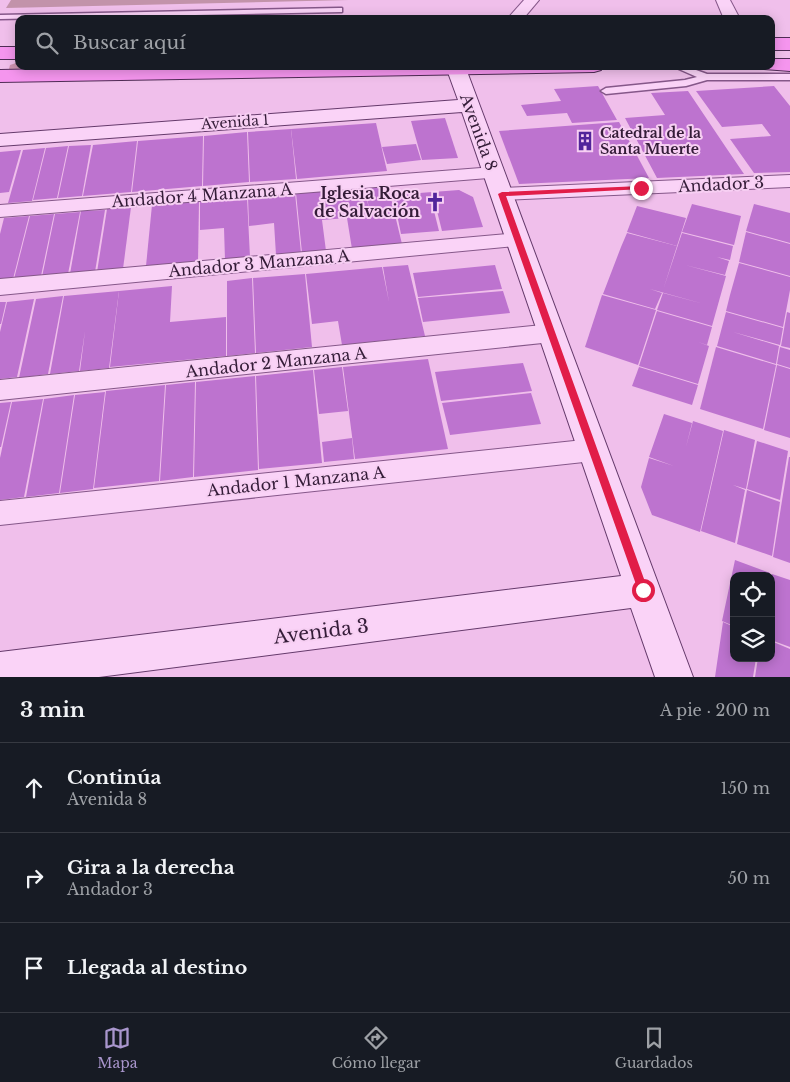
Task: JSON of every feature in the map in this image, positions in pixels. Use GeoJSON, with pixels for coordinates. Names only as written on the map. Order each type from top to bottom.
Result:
{"type":"FeatureCollection","features":[{"type":"Feature","properties":{"kind":"main road"},"geometry":{"type":"LineString","coordinates":[[775,44],[790,44]]}},
{"type":"Feature","properties":{"kind":"main road"},"geometry":{"type":"LineString","coordinates":[[775,65],[790,65]]}},
{"type":"Feature","properties":{"kind":"main road"},"geometry":{"type":"LineString","coordinates":[[0,76],[304,70]]}},
{"type":"Feature","properties":{"kind":"street"},"geometry":{"type":"LineString","coordinates":[[518,15],[532,0]]}},
{"type":"Feature","properties":{"kind":"street"},"geometry":{"type":"LineString","coordinates":[[723,0],[730,15]]}},
{"type":"Feature","properties":{"kind":"street","name":"Avenida 8"},"geometry":{"type":"LineString","coordinates":[[457,70],[674,677]]}},
{"type":"Feature","properties":{"kind":"street","name":"Avenida 1"},"geometry":{"type":"LineString","coordinates":[[0,140],[470,105]]}},
{"type":"Feature","properties":{"kind":"street","name":"Andador 3"},"geometry":{"type":"LineString","coordinates":[[498,184],[790,181]]}},
{"type":"Feature","properties":{"kind":"street","name":"Andador 4 Manzana A"},"geometry":{"type":"LineString","coordinates":[[0,211],[498,184]]}},
{"type":"Feature","properties":{"kind":"street","name":"Andador 3 Manzana A"},"geometry":{"type":"LineString","coordinates":[[0,287],[518,240]]}},
{"type":"Feature","properties":{"kind":"street","name":"Andador 2 Manzana A"},"geometry":{"type":"LineString","coordinates":[[0,390],[552,333]]}},
{"type":"Feature","properties":{"kind":"street","name":"Andador 1 Manzana A"},"geometry":{"type":"LineString","coordinates":[[0,513],[593,450]]}},
{"type":"Feature","properties":{"kind":"street","name":"Avenida 3"},"geometry":{"type":"LineString","coordinates":[[0,672],[643,590]]}},
{"type":"Feature","properties":{"kind":"lane"},"geometry":{"type":"LineString","coordinates":[[164,15],[340,10]]}},
{"type":"Feature","properties":{"kind":"lane"},"geometry":{"type":"LineString","coordinates":[[0,17],[15,17]]}},
{"type":"Feature","properties":{"kind":"lane"},"geometry":{"type":"LineString","coordinates":[[686,70],[706,78]]}},
{"type":"Feature","properties":{"kind":"lane"},"geometry":{"type":"LineString","coordinates":[[606,91],[686,83],[706,78],[790,77]]}},
{"type":"Feature","properties":{"kind":"shaded area"},"geometry":{"type":"Polygon","coordinates":[[[11,0],[349,0],[6,8],[11,0]]]}},
{"type":"Feature","properties":{"kind":"shaded area"},"geometry":{"type":"Polygon","coordinates":[[[15,63],[15,69],[9,69],[10,65],[15,63]]]}},
{"type":"Feature","properties":{"kind":"building"},"geometry":{"type":"Polygon","coordinates":[[[598,86],[617,120],[572,123],[567,113],[527,116],[521,105],[561,101],[554,89],[598,86]]]}},
{"type":"Feature","properties":{"kind":"building"},"geometry":{"type":"Polygon","coordinates":[[[774,86],[790,106],[790,172],[754,173],[730,139],[771,136],[762,124],[722,127],[696,91],[774,86]]]}},
{"type":"Feature","properties":{"kind":"building"},"geometry":{"type":"Polygon","coordinates":[[[688,91],[744,174],[657,178],[625,118],[665,115],[651,93],[688,91]]]}},
{"type":"Feature","properties":{"kind":"building"},"geometry":{"type":"Polygon","coordinates":[[[445,118],[458,158],[422,160],[411,121],[445,118]]]}},
{"type":"Feature","properties":{"kind":"building"},"geometry":{"type":"Polygon","coordinates":[[[619,122],[649,178],[519,184],[499,131],[619,122]]]}},
{"type":"Feature","properties":{"kind":"building"},"geometry":{"type":"Polygon","coordinates":[[[376,123],[387,171],[297,179],[291,129],[376,123]]]}},
{"type":"Feature","properties":{"kind":"building"},"geometry":{"type":"Polygon","coordinates":[[[291,129],[296,179],[250,182],[248,132],[291,129]]]}},
{"type":"Feature","properties":{"kind":"building"},"geometry":{"type":"Polygon","coordinates":[[[247,132],[249,182],[203,186],[204,136],[247,132]]]}},
{"type":"Feature","properties":{"kind":"building"},"geometry":{"type":"Polygon","coordinates":[[[203,136],[202,186],[132,192],[138,141],[203,136]]]}},
{"type":"Feature","properties":{"kind":"building"},"geometry":{"type":"Polygon","coordinates":[[[137,141],[131,192],[83,196],[93,145],[137,141]]]}},
{"type":"Feature","properties":{"kind":"building"},"geometry":{"type":"Polygon","coordinates":[[[416,144],[421,160],[387,164],[382,147],[416,144]]]}},
{"type":"Feature","properties":{"kind":"building"},"geometry":{"type":"Polygon","coordinates":[[[91,145],[82,196],[58,198],[69,146],[91,145]]]}},
{"type":"Feature","properties":{"kind":"building"},"geometry":{"type":"Polygon","coordinates":[[[68,146],[57,198],[33,200],[46,148],[68,146]]]}},
{"type":"Feature","properties":{"kind":"building"},"geometry":{"type":"Polygon","coordinates":[[[45,148],[32,201],[8,203],[23,150],[45,148]]]}},
{"type":"Feature","properties":{"kind":"building"},"geometry":{"type":"Polygon","coordinates":[[[21,150],[9,192],[0,193],[0,152],[21,150]]]}},
{"type":"Feature","properties":{"kind":"building"},"geometry":{"type":"Polygon","coordinates":[[[388,186],[402,244],[352,249],[347,218],[322,220],[326,251],[302,253],[296,193],[365,188],[369,210],[366,188],[388,186]]]}},
{"type":"Feature","properties":{"kind":"building"},"geometry":{"type":"Polygon","coordinates":[[[459,190],[473,197],[483,227],[442,231],[437,211],[434,211],[439,231],[401,234],[393,195],[459,190]]]}},
{"type":"Feature","properties":{"kind":"building"},"geometry":{"type":"Polygon","coordinates":[[[295,193],[301,253],[276,255],[274,223],[249,226],[248,197],[295,193]]]}},
{"type":"Feature","properties":{"kind":"building"},"geometry":{"type":"Polygon","coordinates":[[[247,197],[250,257],[225,260],[224,228],[200,230],[200,201],[247,197]]]}},
{"type":"Feature","properties":{"kind":"building"},"geometry":{"type":"Polygon","coordinates":[[[199,201],[198,262],[146,266],[152,205],[199,201]]]}},
{"type":"Feature","properties":{"kind":"building"},"geometry":{"type":"Polygon","coordinates":[[[692,204],[741,216],[734,245],[682,232],[692,204]]]}},
{"type":"Feature","properties":{"kind":"building"},"geometry":{"type":"Polygon","coordinates":[[[754,204],[790,213],[790,243],[746,231],[754,204]]]}},
{"type":"Feature","properties":{"kind":"building"},"geometry":{"type":"Polygon","coordinates":[[[637,206],[686,218],[677,246],[627,232],[637,206]]]}},
{"type":"Feature","properties":{"kind":"building"},"geometry":{"type":"Polygon","coordinates":[[[131,207],[123,269],[97,272],[107,209],[131,207]]]}},
{"type":"Feature","properties":{"kind":"building"},"geometry":{"type":"Polygon","coordinates":[[[105,210],[95,272],[70,274],[81,211],[105,210]]]}},
{"type":"Feature","properties":{"kind":"building"},"geometry":{"type":"Polygon","coordinates":[[[80,212],[68,274],[42,277],[55,214],[80,212]]]}},
{"type":"Feature","properties":{"kind":"building"},"geometry":{"type":"Polygon","coordinates":[[[54,214],[41,276],[14,279],[30,216],[54,214]]]}},
{"type":"Feature","properties":{"kind":"building"},"geometry":{"type":"Polygon","coordinates":[[[29,216],[13,279],[0,281],[0,234],[4,218],[29,216]]]}},
{"type":"Feature","properties":{"kind":"building"},"geometry":{"type":"Polygon","coordinates":[[[746,232],[790,244],[790,276],[739,262],[746,232]]]}},
{"type":"Feature","properties":{"kind":"building"},"geometry":{"type":"Polygon","coordinates":[[[627,233],[677,246],[664,287],[682,233],[733,246],[730,260],[717,257],[729,261],[725,275],[685,265],[726,276],[712,326],[657,310],[663,293],[704,304],[650,289],[662,293],[655,309],[603,294],[627,233]]]}},
{"type":"Feature","properties":{"kind":"building"},"geometry":{"type":"Polygon","coordinates":[[[739,263],[790,277],[790,290],[783,327],[726,311],[739,263]]]}},
{"type":"Feature","properties":{"kind":"building"},"geometry":{"type":"Polygon","coordinates":[[[408,265],[425,336],[342,345],[338,321],[312,324],[306,274],[382,267],[389,302],[383,267],[408,265]]]}},
{"type":"Feature","properties":{"kind":"building"},"geometry":{"type":"Polygon","coordinates":[[[495,265],[502,289],[418,297],[413,273],[495,265]]]}},
{"type":"Feature","properties":{"kind":"building"},"geometry":{"type":"Polygon","coordinates":[[[305,274],[312,347],[256,353],[253,278],[305,274]]]}},
{"type":"Feature","properties":{"kind":"building"},"geometry":{"type":"Polygon","coordinates":[[[252,278],[255,353],[227,356],[227,281],[252,278]]]}},
{"type":"Feature","properties":{"kind":"building"},"geometry":{"type":"Polygon","coordinates":[[[172,286],[170,322],[226,317],[226,356],[110,367],[119,291],[172,286]]]}},
{"type":"Feature","properties":{"kind":"building"},"geometry":{"type":"Polygon","coordinates":[[[119,291],[109,368],[80,371],[85,331],[79,371],[50,374],[64,296],[119,291]]]}},
{"type":"Feature","properties":{"kind":"building"},"geometry":{"type":"Polygon","coordinates":[[[503,291],[510,313],[423,322],[418,298],[503,291]]]}},
{"type":"Feature","properties":{"kind":"building"},"geometry":{"type":"Polygon","coordinates":[[[602,295],[656,310],[638,365],[585,347],[602,295]]]}},
{"type":"Feature","properties":{"kind":"building"},"geometry":{"type":"Polygon","coordinates":[[[63,296],[48,374],[19,378],[36,299],[63,296]]]}},
{"type":"Feature","properties":{"kind":"building"},"geometry":{"type":"Polygon","coordinates":[[[34,299],[17,377],[0,379],[0,332],[7,302],[34,299]]]}},
{"type":"Feature","properties":{"kind":"building"},"geometry":{"type":"Polygon","coordinates":[[[0,302],[6,302],[1,324],[0,324],[0,302]]]}},
{"type":"Feature","properties":{"kind":"building"},"geometry":{"type":"Polygon","coordinates":[[[657,311],[712,327],[707,345],[698,342],[709,346],[698,384],[639,366],[657,311]]]}},
{"type":"Feature","properties":{"kind":"building"},"geometry":{"type":"Polygon","coordinates":[[[726,312],[783,328],[780,345],[733,332],[779,346],[776,364],[717,346],[726,312]]]}},
{"type":"Feature","properties":{"kind":"building"},"geometry":{"type":"Polygon","coordinates":[[[787,312],[790,313],[790,348],[781,346],[787,312]]]}},
{"type":"Feature","properties":{"kind":"building"},"geometry":{"type":"Polygon","coordinates":[[[716,347],[776,365],[763,429],[700,409],[716,347]]]}},
{"type":"Feature","properties":{"kind":"building"},"geometry":{"type":"Polygon","coordinates":[[[780,347],[790,350],[790,368],[777,364],[780,347]]]}},
{"type":"Feature","properties":{"kind":"building"},"geometry":{"type":"Polygon","coordinates":[[[428,359],[448,449],[355,459],[343,367],[428,359]]]}},
{"type":"Feature","properties":{"kind":"building"},"geometry":{"type":"Polygon","coordinates":[[[523,363],[532,391],[441,401],[435,372],[523,363]]]}},
{"type":"Feature","properties":{"kind":"building"},"geometry":{"type":"Polygon","coordinates":[[[777,365],[790,369],[790,438],[764,430],[777,365]]]}},
{"type":"Feature","properties":{"kind":"building"},"geometry":{"type":"Polygon","coordinates":[[[342,367],[348,411],[319,414],[314,370],[342,367]]]}},
{"type":"Feature","properties":{"kind":"building"},"geometry":{"type":"Polygon","coordinates":[[[639,367],[698,385],[692,405],[632,386],[639,367]]]}},
{"type":"Feature","properties":{"kind":"building"},"geometry":{"type":"Polygon","coordinates":[[[313,370],[322,463],[259,469],[256,376],[313,370]]]}},
{"type":"Feature","properties":{"kind":"building"},"geometry":{"type":"Polygon","coordinates":[[[255,376],[258,470],[194,477],[196,382],[255,376]]]}},
{"type":"Feature","properties":{"kind":"building"},"geometry":{"type":"Polygon","coordinates":[[[195,382],[193,477],[160,481],[166,385],[195,382]]]}},
{"type":"Feature","properties":{"kind":"building"},"geometry":{"type":"Polygon","coordinates":[[[165,385],[159,481],[94,488],[106,391],[165,385]]]}},
{"type":"Feature","properties":{"kind":"building"},"geometry":{"type":"Polygon","coordinates":[[[105,392],[93,489],[60,493],[75,395],[105,392]]]}},
{"type":"Feature","properties":{"kind":"building"},"geometry":{"type":"Polygon","coordinates":[[[531,393],[541,424],[450,435],[442,403],[531,393]]]}},
{"type":"Feature","properties":{"kind":"building"},"geometry":{"type":"Polygon","coordinates":[[[74,395],[59,493],[26,497],[44,399],[74,395]]]}},
{"type":"Feature","properties":{"kind":"building"},"geometry":{"type":"Polygon","coordinates":[[[43,399],[24,497],[0,500],[0,458],[12,402],[43,399]]]}},
{"type":"Feature","properties":{"kind":"building"},"geometry":{"type":"Polygon","coordinates":[[[11,402],[1,447],[0,447],[0,403],[11,402]]]}},
{"type":"Feature","properties":{"kind":"building"},"geometry":{"type":"Polygon","coordinates":[[[664,414],[692,423],[686,447],[693,421],[723,431],[700,532],[652,515],[641,487],[649,458],[674,466],[649,457],[664,414]]]}},
{"type":"Feature","properties":{"kind":"building"},"geometry":{"type":"Polygon","coordinates":[[[724,430],[755,440],[746,489],[733,485],[745,490],[735,543],[701,531],[724,430]]]}},
{"type":"Feature","properties":{"kind":"building"},"geometry":{"type":"Polygon","coordinates":[[[352,438],[354,459],[324,462],[322,442],[352,438]]]}},
{"type":"Feature","properties":{"kind":"building"},"geometry":{"type":"Polygon","coordinates":[[[757,441],[788,451],[780,500],[747,489],[757,441]]]}},
{"type":"Feature","properties":{"kind":"building"},"geometry":{"type":"Polygon","coordinates":[[[790,457],[790,563],[773,557],[790,457]]]}},
{"type":"Feature","properties":{"kind":"building"},"geometry":{"type":"Polygon","coordinates":[[[747,490],[780,502],[772,556],[737,544],[747,490]]]}},
{"type":"Feature","properties":{"kind":"building"},"geometry":{"type":"Polygon","coordinates":[[[735,560],[767,572],[732,572],[735,560]]]}},
{"type":"Feature","properties":{"kind":"building"},"geometry":{"type":"Polygon","coordinates":[[[775,575],[790,580],[790,647],[775,641],[775,575]]]}},
{"type":"Feature","properties":{"kind":"building"},"geometry":{"type":"Polygon","coordinates":[[[730,583],[730,624],[722,621],[730,583]]]}},
{"type":"Feature","properties":{"kind":"building"},"geometry":{"type":"Polygon","coordinates":[[[723,622],[730,625],[730,662],[755,662],[753,677],[715,677],[723,622]]]}},
{"type":"Feature","properties":{"kind":"building"},"geometry":{"type":"Polygon","coordinates":[[[775,643],[790,649],[790,677],[755,677],[757,662],[775,662],[775,643]]]}},
{"type":"Feature","properties":{"kind":"place","name":"Catedral de la Santa Muerte"},"geometry":{"type":"Point","coordinates":[585,141]}},
{"type":"Feature","properties":{"kind":"place","name":"Iglesia Roca de Salvación"},"geometry":{"type":"Point","coordinates":[435,202]}},
{"type":"Feature","properties":{"kind":"route"},"geometry":{"type":"LineString","coordinates":[[641,188],[502,194],[643,590]]}}]}
